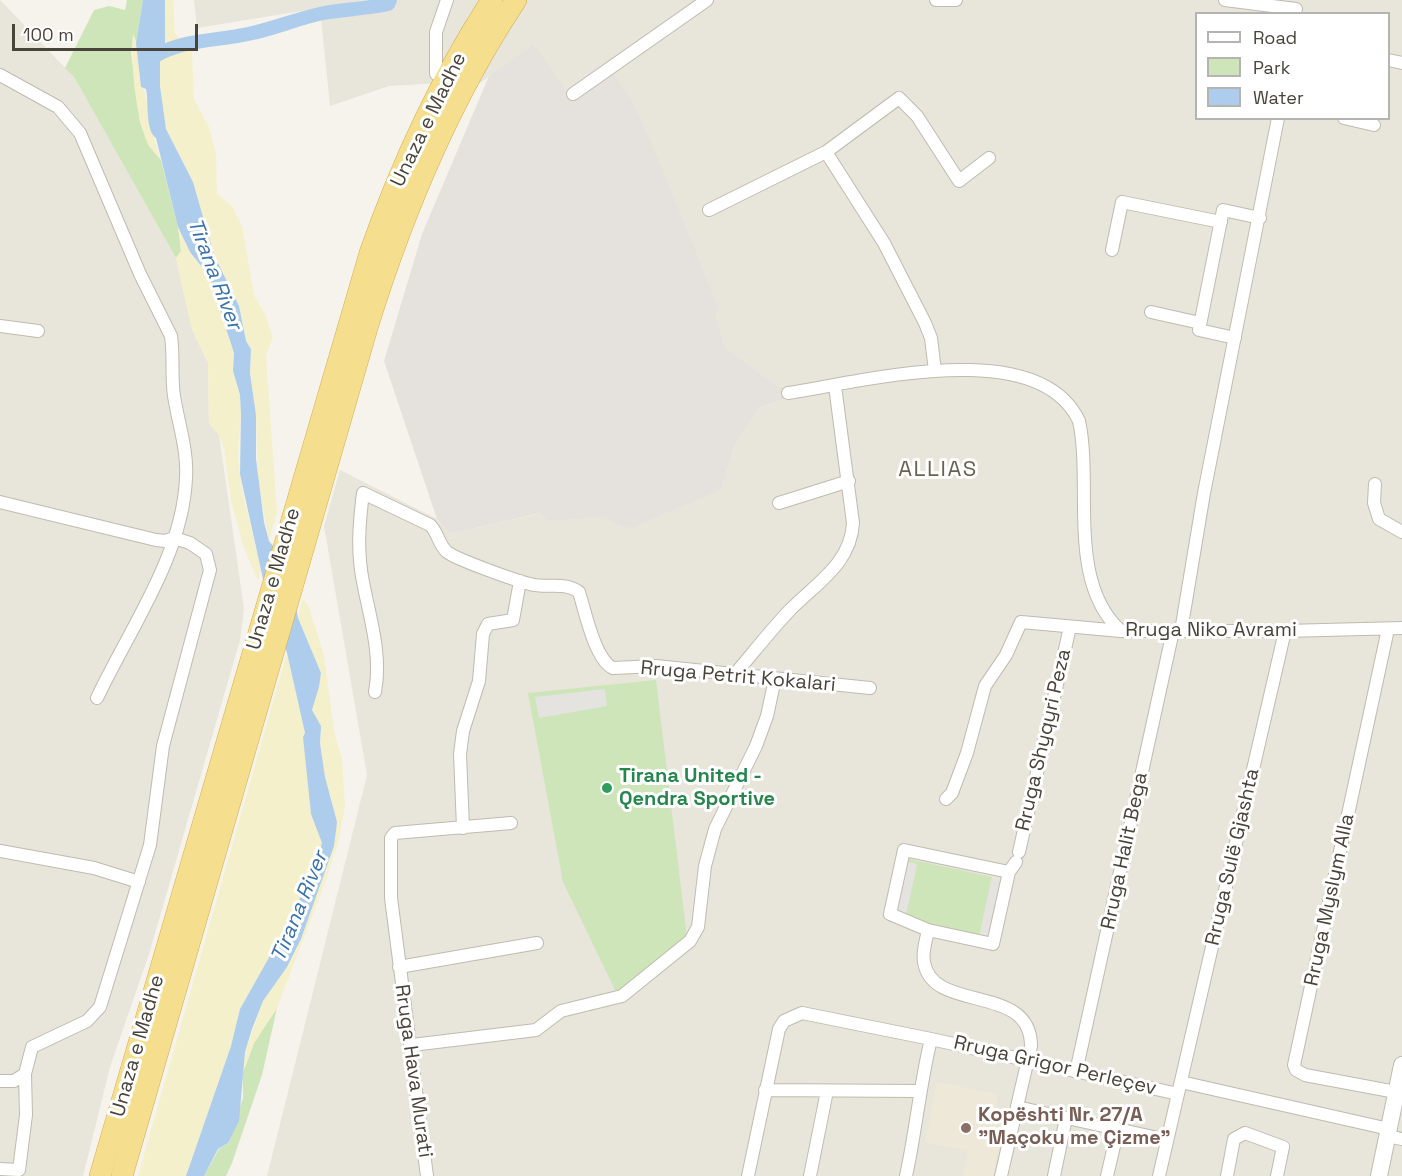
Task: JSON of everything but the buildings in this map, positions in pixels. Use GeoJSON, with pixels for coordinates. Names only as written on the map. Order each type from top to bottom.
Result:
{"type":"FeatureCollection","features":[{"type":"Feature","properties":{"kind":"highway"},"geometry":{"type":"LineString","coordinates":[[481,0],[414,121],[403,148],[405,188],[432,171],[460,113],[528,0]]}},
{"type":"Feature","properties":{"kind":"highway","name":"Unaza e Madhe"},"geometry":{"type":"LineString","coordinates":[[122,1176],[259,706],[295,542],[347,327],[405,188],[444,81],[492,0]]}},
{"type":"Feature","properties":{"kind":"highway","name":"Unaza e Madhe"},"geometry":{"type":"LineString","coordinates":[[405,188],[516,0]]}},
{"type":"Feature","properties":{"kind":"highway","name":"Unaza e Madhe"},"geometry":{"type":"LineString","coordinates":[[100,1176],[248,670],[295,542]]}},
{"type":"Feature","properties":{"kind":"street"},"geometry":{"type":"LineString","coordinates":[[435,74],[436,32],[447,0]]}},
{"type":"Feature","properties":{"kind":"street"},"geometry":{"type":"LineString","coordinates":[[573,94],[707,0]]}},
{"type":"Feature","properties":{"kind":"street"},"geometry":{"type":"LineString","coordinates":[[936,0],[956,0]]}},
{"type":"Feature","properties":{"kind":"street"},"geometry":{"type":"LineString","coordinates":[[1225,0],[1296,8]]}},
{"type":"Feature","properties":{"kind":"street"},"geometry":{"type":"LineString","coordinates":[[0,75],[58,106],[80,133],[140,274],[171,336],[174,394],[187,477],[174,538],[139,619],[97,698]]}},
{"type":"Feature","properties":{"kind":"street"},"geometry":{"type":"LineString","coordinates":[[709,210],[826,152],[899,98],[917,116],[959,181],[989,158]]}},
{"type":"Feature","properties":{"kind":"street","name":"Rruga Halit Bega"},"geometry":{"type":"LineString","coordinates":[[1076,1072],[1177,631],[1278,120]]}},
{"type":"Feature","properties":{"kind":"street"},"geometry":{"type":"LineString","coordinates":[[1353,120],[1374,125]]}},
{"type":"Feature","properties":{"kind":"street"},"geometry":{"type":"LineString","coordinates":[[826,152],[884,243],[925,322],[931,339],[935,371]]}},
{"type":"Feature","properties":{"kind":"street"},"geometry":{"type":"LineString","coordinates":[[1112,250],[1122,202],[1221,222]]}},
{"type":"Feature","properties":{"kind":"street"},"geometry":{"type":"LineString","coordinates":[[1235,338],[1199,330],[1223,210],[1260,218]]}},
{"type":"Feature","properties":{"kind":"street"},"geometry":{"type":"LineString","coordinates":[[1151,312],[1200,323]]}},
{"type":"Feature","properties":{"kind":"street"},"geometry":{"type":"LineString","coordinates":[[0,326],[38,331]]}},
{"type":"Feature","properties":{"kind":"street"},"geometry":{"type":"LineString","coordinates":[[788,393],[935,371],[981,372],[1031,378],[1062,396],[1074,410],[1082,431],[1086,548],[1091,572],[1102,608],[1121,631]]}},
{"type":"Feature","properties":{"kind":"street"},"geometry":{"type":"LineString","coordinates":[[735,674],[765,637],[831,572],[846,552],[854,523],[836,386]]}},
{"type":"Feature","properties":{"kind":"street"},"geometry":{"type":"LineString","coordinates":[[779,503],[849,481]]}},
{"type":"Feature","properties":{"kind":"street"},"geometry":{"type":"LineString","coordinates":[[1375,484],[1374,503],[1380,519],[1402,532]]}},
{"type":"Feature","properties":{"kind":"street","name":"Rruga Petrit Kokalari"},"geometry":{"type":"LineString","coordinates":[[375,693],[376,642],[358,544],[363,494],[430,525],[439,543],[454,556],[539,587],[572,587],[579,592],[597,648],[608,666],[614,668],[675,668],[870,688]]}},
{"type":"Feature","properties":{"kind":"street"},"geometry":{"type":"LineString","coordinates":[[0,502],[156,540],[174,538],[190,543],[206,554],[210,570],[163,746],[154,829],[97,1013],[87,1021],[32,1047],[25,1074],[26,1115],[18,1170],[0,1169]]}},
{"type":"Feature","properties":{"kind":"street"},"geometry":{"type":"LineString","coordinates":[[463,828],[460,754],[464,731],[479,681],[483,634],[488,624],[513,620],[520,581]]}},
{"type":"Feature","properties":{"kind":"street","name":"Rruga Niko Avrami"},"geometry":{"type":"LineString","coordinates":[[946,799],[952,793],[967,753],[985,686],[1006,655],[1021,622],[1121,631],[1402,628]]}},
{"type":"Feature","properties":{"kind":"street","name":"Rruga Shyqyri Peza"},"geometry":{"type":"LineString","coordinates":[[1015,862],[904,850],[890,914],[928,930],[993,944],[1015,862],[1070,627]]}},
{"type":"Feature","properties":{"kind":"street","name":"Rruga Myslym Alla"},"geometry":{"type":"LineString","coordinates":[[1388,629],[1295,1058],[1296,1070],[1305,1075],[1396,1092]]}},
{"type":"Feature","properties":{"kind":"street","name":"Rruga Sulë Gjashta"},"geometry":{"type":"LineString","coordinates":[[1158,1176],[1285,631]]}},
{"type":"Feature","properties":{"kind":"street"},"geometry":{"type":"LineString","coordinates":[[412,1045],[536,1030],[567,1008],[622,996],[690,941],[698,927],[705,866],[715,829],[756,746],[767,716],[775,679]]}},
{"type":"Feature","properties":{"kind":"street","name":"Rruga Hava Murati"},"geometry":{"type":"LineString","coordinates":[[427,1176],[412,1045],[399,967],[391,898],[391,838],[395,833],[511,823]]}},
{"type":"Feature","properties":{"kind":"street"},"geometry":{"type":"LineString","coordinates":[[0,851],[94,868],[139,882]]}},
{"type":"Feature","properties":{"kind":"street"},"geometry":{"type":"LineString","coordinates":[[928,930],[923,953],[924,965],[930,975],[948,990],[999,1005],[1021,1018],[1028,1026],[1030,1036],[1027,1060],[1001,1176]]}},
{"type":"Feature","properties":{"kind":"street","name":"Rruga Hava Murati"},"geometry":{"type":"LineString","coordinates":[[399,967],[537,943]]}},
{"type":"Feature","properties":{"kind":"street","name":"Rruga Grigor Perleçev"},"geometry":{"type":"LineString","coordinates":[[748,1176],[776,1039],[784,1021],[791,1016],[812,1014],[931,1038],[1076,1072],[1180,1088]]}},
{"type":"Feature","properties":{"kind":"street","name":"Rruga Grigor Perleçev"},"geometry":{"type":"LineString","coordinates":[[906,1176],[919,1112],[918,1091],[931,1038]]}},
{"type":"Feature","properties":{"kind":"street"},"geometry":{"type":"LineString","coordinates":[[1378,1176],[1393,1134],[1396,1092],[1402,1065]]}},
{"type":"Feature","properties":{"kind":"street"},"geometry":{"type":"LineString","coordinates":[[0,1081],[14,1080],[25,1074]]}},
{"type":"Feature","properties":{"kind":"street"},"geometry":{"type":"LineString","coordinates":[[1180,1088],[1393,1134]]}},
{"type":"Feature","properties":{"kind":"street"},"geometry":{"type":"LineString","coordinates":[[765,1090],[918,1091]]}},
{"type":"Feature","properties":{"kind":"street"},"geometry":{"type":"LineString","coordinates":[[810,1176],[827,1091]]}},
{"type":"Feature","properties":{"kind":"street"},"geometry":{"type":"LineString","coordinates":[[1017,1107],[1167,1140]]}},
{"type":"Feature","properties":{"kind":"street"},"geometry":{"type":"LineString","coordinates":[[1054,1176],[1066,1118]]}},
{"type":"Feature","properties":{"kind":"street"},"geometry":{"type":"LineString","coordinates":[[1107,1176],[1118,1130]]}},
{"type":"Feature","properties":{"kind":"street"},"geometry":{"type":"LineString","coordinates":[[1227,1176],[1234,1139],[1245,1133],[1283,1147],[1277,1176]]}},
{"type":"Feature","properties":{"kind":"shaded area"},"geometry":{"type":"Polygon","coordinates":[[[0,0],[74,77],[176,258],[192,329],[208,363],[209,423],[219,435],[244,609],[240,640],[149,954],[110,1067],[83,1176],[0,1176],[0,0]]]}},
{"type":"Feature","properties":{"kind":"shaded area"},"geometry":{"type":"Polygon","coordinates":[[[194,0],[1402,0],[1402,1176],[267,1176],[367,775],[324,526],[340,470],[437,519],[450,534],[541,513],[606,516],[617,525],[722,489],[735,445],[759,408],[788,398],[783,387],[778,386],[726,348],[716,318],[719,309],[633,102],[574,102],[529,47],[454,102],[441,83],[389,86],[330,106],[320,8],[197,28],[194,0]]]}},
{"type":"Feature","properties":{"kind":"shaded area"},"geometry":{"type":"Polygon","coordinates":[[[533,44],[574,101],[613,73],[633,102],[662,168],[719,309],[716,318],[726,348],[778,386],[783,387],[788,398],[759,408],[735,445],[722,489],[631,528],[617,525],[605,516],[549,521],[540,513],[450,534],[437,519],[384,361],[422,234],[489,76],[533,44]]]}},
{"type":"Feature","properties":{"kind":"shaded area"},"geometry":{"type":"Polygon","coordinates":[[[605,689],[607,706],[539,718],[535,697],[605,689]]]}},
{"type":"Feature","properties":{"kind":"shaded area"},"geometry":{"type":"Polygon","coordinates":[[[908,862],[917,864],[906,914],[897,912],[908,862]]]}},
{"type":"Feature","properties":{"kind":"shaded area"},"geometry":{"type":"Polygon","coordinates":[[[991,880],[1006,883],[995,934],[981,931],[991,880]]]}},
{"type":"Feature","properties":{"kind":"shaded area","name":"Kopështi Nr. 27/A \"Maçoku me Çizme\""},"geometry":{"type":"Polygon","coordinates":[[[937,1082],[998,1094],[993,1118],[1005,1121],[993,1176],[963,1176],[968,1151],[925,1142],[937,1082]]]}},
{"type":"Feature","properties":{"kind":"green space"},"geometry":{"type":"Polygon","coordinates":[[[127,0],[143,0],[136,43],[134,36],[131,53],[140,122],[149,146],[161,160],[178,227],[181,251],[176,258],[74,77],[65,68],[94,10],[109,6],[125,10],[127,0]]]}},
{"type":"Feature","properties":{"kind":"green space","name":"Tirana United - Qendra Sportive"},"geometry":{"type":"Polygon","coordinates":[[[656,680],[687,938],[617,994],[563,882],[528,693],[656,680]]]}},
{"type":"Feature","properties":{"kind":"green space"},"geometry":{"type":"Polygon","coordinates":[[[909,859],[992,877],[979,937],[896,919],[897,912],[906,914],[917,865],[908,862],[909,859]]]}},
{"type":"Feature","properties":{"kind":"green space"},"geometry":{"type":"Polygon","coordinates":[[[277,1008],[262,1075],[232,1163],[226,1176],[204,1176],[219,1149],[228,1143],[243,1098],[243,1072],[254,1043],[277,1008]]]}},
{"type":"Feature","properties":{"kind":"sand"},"geometry":{"type":"Polygon","coordinates":[[[165,0],[173,0],[175,33],[192,52],[194,99],[209,127],[216,152],[217,194],[232,206],[242,226],[254,295],[266,316],[273,337],[266,355],[277,512],[269,541],[258,481],[256,415],[250,373],[251,349],[246,341],[239,306],[214,255],[193,182],[166,129],[160,86],[160,54],[165,43],[165,0]]]}},
{"type":"Feature","properties":{"kind":"sand"},"geometry":{"type":"Polygon","coordinates":[[[133,34],[138,47],[140,76],[161,160],[144,135],[137,107],[133,74],[133,34]]]}},
{"type":"Feature","properties":{"kind":"sand"},"geometry":{"type":"Polygon","coordinates":[[[178,227],[190,252],[209,276],[234,353],[233,371],[240,395],[241,415],[238,454],[242,490],[261,569],[258,581],[244,548],[231,501],[224,449],[219,435],[209,423],[208,363],[192,329],[176,258],[181,251],[178,227]]]}},
{"type":"Feature","properties":{"kind":"sand"},"geometry":{"type":"Polygon","coordinates":[[[303,599],[308,605],[324,655],[334,731],[342,759],[345,807],[338,843],[323,888],[277,1008],[254,1043],[243,1072],[245,1052],[263,1001],[287,967],[301,939],[337,822],[325,777],[321,734],[312,710],[321,673],[298,618],[303,599]]]}},
{"type":"Feature","properties":{"kind":"sand"},"geometry":{"type":"Polygon","coordinates":[[[287,653],[305,733],[311,814],[322,843],[309,882],[240,1009],[231,1046],[186,1176],[138,1176],[287,653]]]}},
{"type":"Feature","properties":{"kind":"water","name":"Tirana River"},"geometry":{"type":"Polygon","coordinates":[[[143,0],[165,0],[165,43],[160,54],[160,86],[166,129],[193,182],[214,255],[239,306],[246,341],[251,349],[250,373],[256,415],[256,459],[264,522],[269,541],[289,566],[298,618],[321,673],[312,710],[321,726],[320,743],[325,777],[337,822],[334,846],[301,939],[287,967],[263,1001],[252,1029],[245,1052],[239,1121],[228,1143],[218,1149],[204,1176],[186,1176],[231,1046],[240,1009],[289,922],[317,861],[322,843],[311,814],[303,737],[305,733],[287,653],[265,579],[263,579],[240,474],[241,415],[240,395],[233,371],[234,353],[209,276],[190,252],[178,227],[156,138],[150,129],[146,89],[141,87],[136,43],[143,0]]]}},
{"type":"Feature","properties":{"kind":"waterway"},"geometry":{"type":"LineString","coordinates":[[155,56],[189,43],[258,32],[324,13],[388,4],[390,0]]}},
{"type":"Feature","properties":{"kind":"place","name":"Tirana United - Qendra Sportive"},"geometry":{"type":"Point","coordinates":[607,788]}},
{"type":"Feature","properties":{"kind":"place","name":"Kopështi Nr. 27/A \"Maçoku me Çizme\""},"geometry":{"type":"Point","coordinates":[966,1128]}},
{"type":"Feature","properties":{"kind":"district","name":"ALLIAS"},"geometry":{"type":"Point","coordinates":[938,470]}}]}
